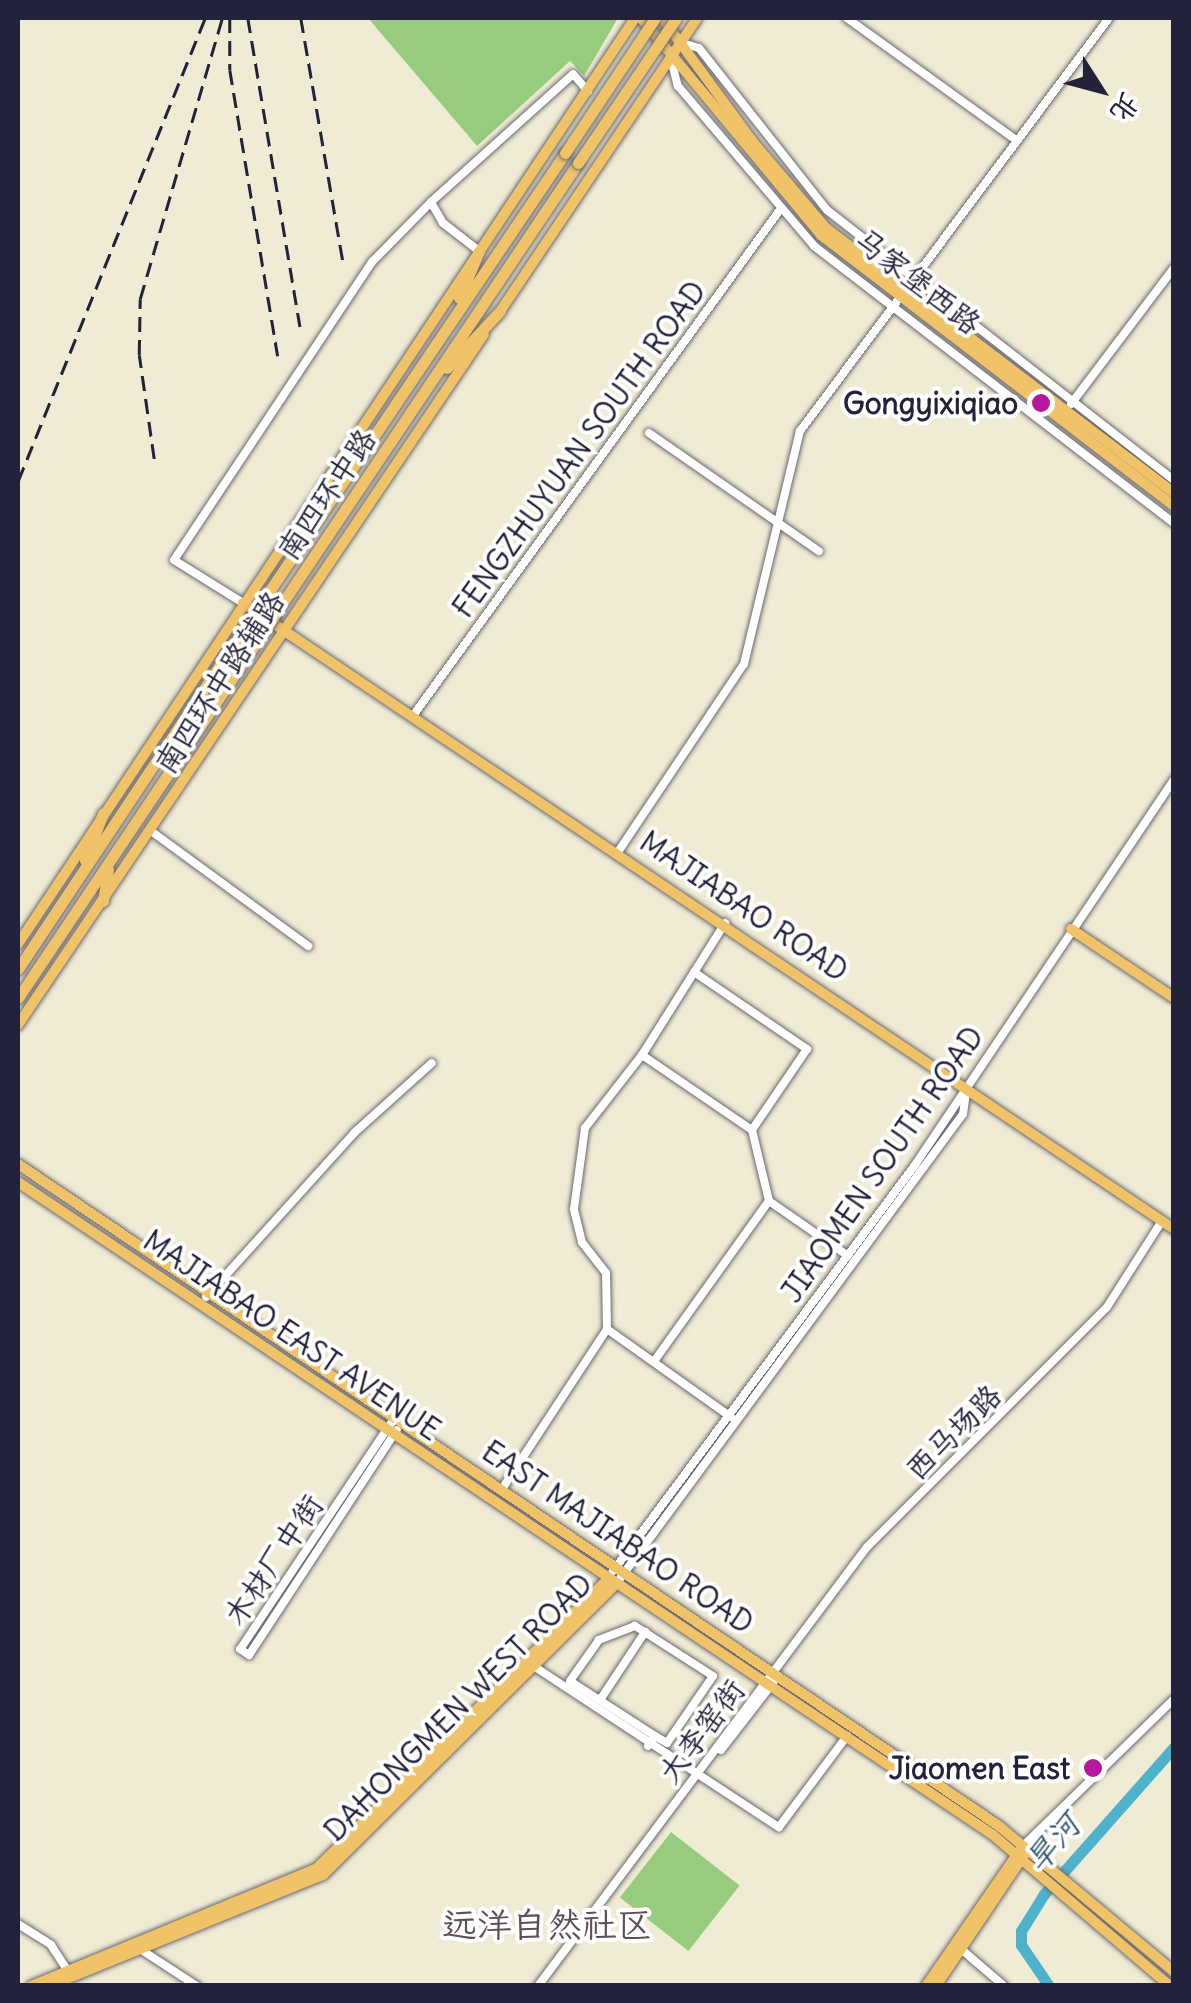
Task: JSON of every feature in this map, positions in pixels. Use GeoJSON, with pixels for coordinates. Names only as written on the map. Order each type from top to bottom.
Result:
{"type":"FeatureCollection","features":[{"type":"Feature","properties":{"kind":"highway","name":"南四环中路"},"geometry":{"type":"LineString","coordinates":[[18,969],[448,324],[658,18]]}},
{"type":"Feature","properties":{"kind":"highway","name":"南四环中路"},"geometry":{"type":"LineString","coordinates":[[18,998],[676,18]]}},
{"type":"Feature","properties":{"kind":"highway"},"geometry":{"type":"LineString","coordinates":[[448,324],[479,251]]}},
{"type":"Feature","properties":{"kind":"highway"},"geometry":{"type":"LineString","coordinates":[[421,397],[500,312]]}},
{"type":"Feature","properties":{"kind":"highway"},"geometry":{"type":"LineString","coordinates":[[76,882],[103,813]]}},
{"type":"Feature","properties":{"kind":"highway"},"geometry":{"type":"LineString","coordinates":[[103,901],[109,865]]}},
{"type":"Feature","properties":{"kind":"main road","name":"马家堡西路"},"geometry":{"type":"LineString","coordinates":[[638,18],[820,235],[897,299],[1174,506]]}},
{"type":"Feature","properties":{"kind":"main road","name":"南四环中路辅路"},"geometry":{"type":"LineString","coordinates":[[18,944],[638,18]]}},
{"type":"Feature","properties":{"kind":"main road"},"geometry":{"type":"LineString","coordinates":[[658,18],[801,202],[897,299],[1174,494]]}},
{"type":"Feature","properties":{"kind":"main road","name":"南四环中路辅路"},"geometry":{"type":"LineString","coordinates":[[18,1026],[696,18]]}},
{"type":"Feature","properties":{"kind":"main road","name":"MAJIABAO ROAD"},"geometry":{"type":"LineString","coordinates":[[243,603],[415,714],[1174,1229]]}},
{"type":"Feature","properties":{"kind":"main road"},"geometry":{"type":"LineString","coordinates":[[1071,929],[1174,998]]}},
{"type":"Feature","properties":{"kind":"main road","name":"EAST MAJIABAO ROAD"},"geometry":{"type":"LineString","coordinates":[[18,1164],[622,1570],[771,1679],[1022,1852]]}},
{"type":"Feature","properties":{"kind":"main road","name":"MAJIABAO EAST AVENUE"},"geometry":{"type":"LineString","coordinates":[[18,1182],[612,1581],[771,1679],[848,1736],[1022,1852],[1170,1986]]}},
{"type":"Feature","properties":{"kind":"main road","name":"DAHONGMEN WEST ROAD"},"geometry":{"type":"LineString","coordinates":[[49,1986],[323,1875],[535,1668],[612,1581]]}},
{"type":"Feature","properties":{"kind":"main road","name":"DAHONGMEN WEST ROAD"},"geometry":{"type":"LineString","coordinates":[[29,1985],[317,1868],[612,1581]]}},
{"type":"Feature","properties":{"kind":"main road"},"geometry":{"type":"LineString","coordinates":[[936,1986],[1022,1852]]}},
{"type":"Feature","properties":{"kind":"main road"},"geometry":{"type":"LineString","coordinates":[[926,1986],[1022,1852]]}},
{"type":"Feature","properties":{"kind":"main road"},"geometry":{"type":"LineString","coordinates":[[1040,1866],[1072,1884],[1174,1972]]}},
{"type":"Feature","properties":{"kind":"street"},"geometry":{"type":"LineString","coordinates":[[847,18],[1014,139]]}},
{"type":"Feature","properties":{"kind":"street"},"geometry":{"type":"LineString","coordinates":[[618,852],[744,664],[800,431],[1014,139],[1110,18]]}},
{"type":"Feature","properties":{"kind":"street"},"geometry":{"type":"LineString","coordinates":[[680,42],[699,48],[827,210],[911,281],[1174,480]]}},
{"type":"Feature","properties":{"kind":"street"},"geometry":{"type":"LineString","coordinates":[[670,55],[678,86],[779,211],[897,299],[1174,523]]}},
{"type":"Feature","properties":{"kind":"street"},"geometry":{"type":"LineString","coordinates":[[243,603],[174,560],[372,261],[431,202],[573,74],[588,90]]}},
{"type":"Feature","properties":{"kind":"street"},"geometry":{"type":"LineString","coordinates":[[431,202],[442,223],[479,251]]}},
{"type":"Feature","properties":{"kind":"street","name":"FENGZHUYUAN SOUTH ROAD"},"geometry":{"type":"LineString","coordinates":[[415,714],[779,211]]}},
{"type":"Feature","properties":{"kind":"street"},"geometry":{"type":"LineString","coordinates":[[1071,404],[1174,268]]}},
{"type":"Feature","properties":{"kind":"street"},"geometry":{"type":"LineString","coordinates":[[649,433],[819,551]]}},
{"type":"Feature","properties":{"kind":"street","name":"JIAOMEN SOUTH ROAD"},"geometry":{"type":"LineString","coordinates":[[622,1570],[967,1087],[1174,779]]}},
{"type":"Feature","properties":{"kind":"street"},"geometry":{"type":"LineString","coordinates":[[150,832],[308,946]]}},
{"type":"Feature","properties":{"kind":"street"},"geometry":{"type":"LineString","coordinates":[[502,1489],[607,1329],[606,1273],[582,1242],[574,1209],[585,1128],[642,1055],[724,923]]}},
{"type":"Feature","properties":{"kind":"street"},"geometry":{"type":"LineString","coordinates":[[694,972],[807,1048],[752,1130]]}},
{"type":"Feature","properties":{"kind":"street"},"geometry":{"type":"LineString","coordinates":[[642,1055],[752,1130],[768,1201],[848,1256]]}},
{"type":"Feature","properties":{"kind":"street"},"geometry":{"type":"LineString","coordinates":[[201,1304],[356,1132],[432,1063]]}},
{"type":"Feature","properties":{"kind":"street","name":"DAHONGMEN WEST ROAD"},"geometry":{"type":"LineString","coordinates":[[612,1581],[963,1114],[967,1087]]}},
{"type":"Feature","properties":{"kind":"street"},"geometry":{"type":"LineString","coordinates":[[655,1360],[768,1201]]}},
{"type":"Feature","properties":{"kind":"street","name":"西马场路"},"geometry":{"type":"LineString","coordinates":[[771,1679],[867,1546],[1107,1306],[1162,1222]]}},
{"type":"Feature","properties":{"kind":"street"},"geometry":{"type":"LineString","coordinates":[[607,1329],[731,1417]]}},
{"type":"Feature","properties":{"kind":"street","name":"木材厂中街"},"geometry":{"type":"LineString","coordinates":[[390,1432],[249,1655],[240,1649],[398,1420]]}},
{"type":"Feature","properties":{"kind":"street"},"geometry":{"type":"LineString","coordinates":[[635,1626],[674,1651],[713,1676],[667,1744],[570,1681],[599,1640],[635,1626]]}},
{"type":"Feature","properties":{"kind":"street"},"geometry":{"type":"LineString","coordinates":[[674,1651],[688,1630]]}},
{"type":"Feature","properties":{"kind":"street"},"geometry":{"type":"LineString","coordinates":[[600,1700],[645,1632]]}},
{"type":"Feature","properties":{"kind":"street"},"geometry":{"type":"LineString","coordinates":[[535,1668],[648,1746],[701,1772],[779,1826],[848,1736]]}},
{"type":"Feature","properties":{"kind":"street","name":"大李窑街"},"geometry":{"type":"LineString","coordinates":[[541,1986],[771,1679]]}},
{"type":"Feature","properties":{"kind":"street"},"geometry":{"type":"LineString","coordinates":[[1022,1852],[1174,1699]]}},
{"type":"Feature","properties":{"kind":"street"},"geometry":{"type":"LineString","coordinates":[[648,1746],[655,1736]]}},
{"type":"Feature","properties":{"kind":"street"},"geometry":{"type":"LineString","coordinates":[[18,1924],[52,1945],[66,1968]]}},
{"type":"Feature","properties":{"kind":"street"},"geometry":{"type":"LineString","coordinates":[[140,1949],[197,1986]]}},
{"type":"Feature","properties":{"kind":"street"},"geometry":{"type":"LineString","coordinates":[[962,1949],[1004,1986]]}},
{"type":"Feature","properties":{"kind":"green space"},"geometry":{"type":"Polygon","coordinates":[[[368,18],[618,18],[584,76],[570,61],[477,146],[368,18]]]}},
{"type":"Feature","properties":{"kind":"green space"},"geometry":{"type":"Polygon","coordinates":[[[671,1832],[740,1886],[688,1951],[620,1897],[671,1832]]]}},
{"type":"Feature","properties":{"kind":"waterway","name":"旱河"},"geometry":{"type":"LineString","coordinates":[[1049,1986],[1021,1945],[1021,1931],[1044,1894],[1174,1747]]}},
{"type":"Feature","properties":{"kind":"railway"},"geometry":{"type":"LineString","coordinates":[[18,481],[205,18]]}},
{"type":"Feature","properties":{"kind":"railway"},"geometry":{"type":"LineString","coordinates":[[154,459],[139,355],[140,299],[222,18]]}},
{"type":"Feature","properties":{"kind":"railway"},"geometry":{"type":"LineString","coordinates":[[230,18],[230,70],[278,356]]}},
{"type":"Feature","properties":{"kind":"railway"},"geometry":{"type":"LineString","coordinates":[[248,18],[300,327]]}},
{"type":"Feature","properties":{"kind":"railway"},"geometry":{"type":"LineString","coordinates":[[301,18],[343,260]]}},
{"type":"Feature","properties":{"kind":"place","name":"Gongyixiqiao"},"geometry":{"type":"Point","coordinates":[1041,403]}},
{"type":"Feature","properties":{"kind":"place","name":"Jiaomen East"},"geometry":{"type":"Point","coordinates":[1093,1768]}},
{"type":"Feature","properties":{"kind":"district","name":"远洋自然社区"},"geometry":{"type":"Point","coordinates":[547,1924]}}]}
